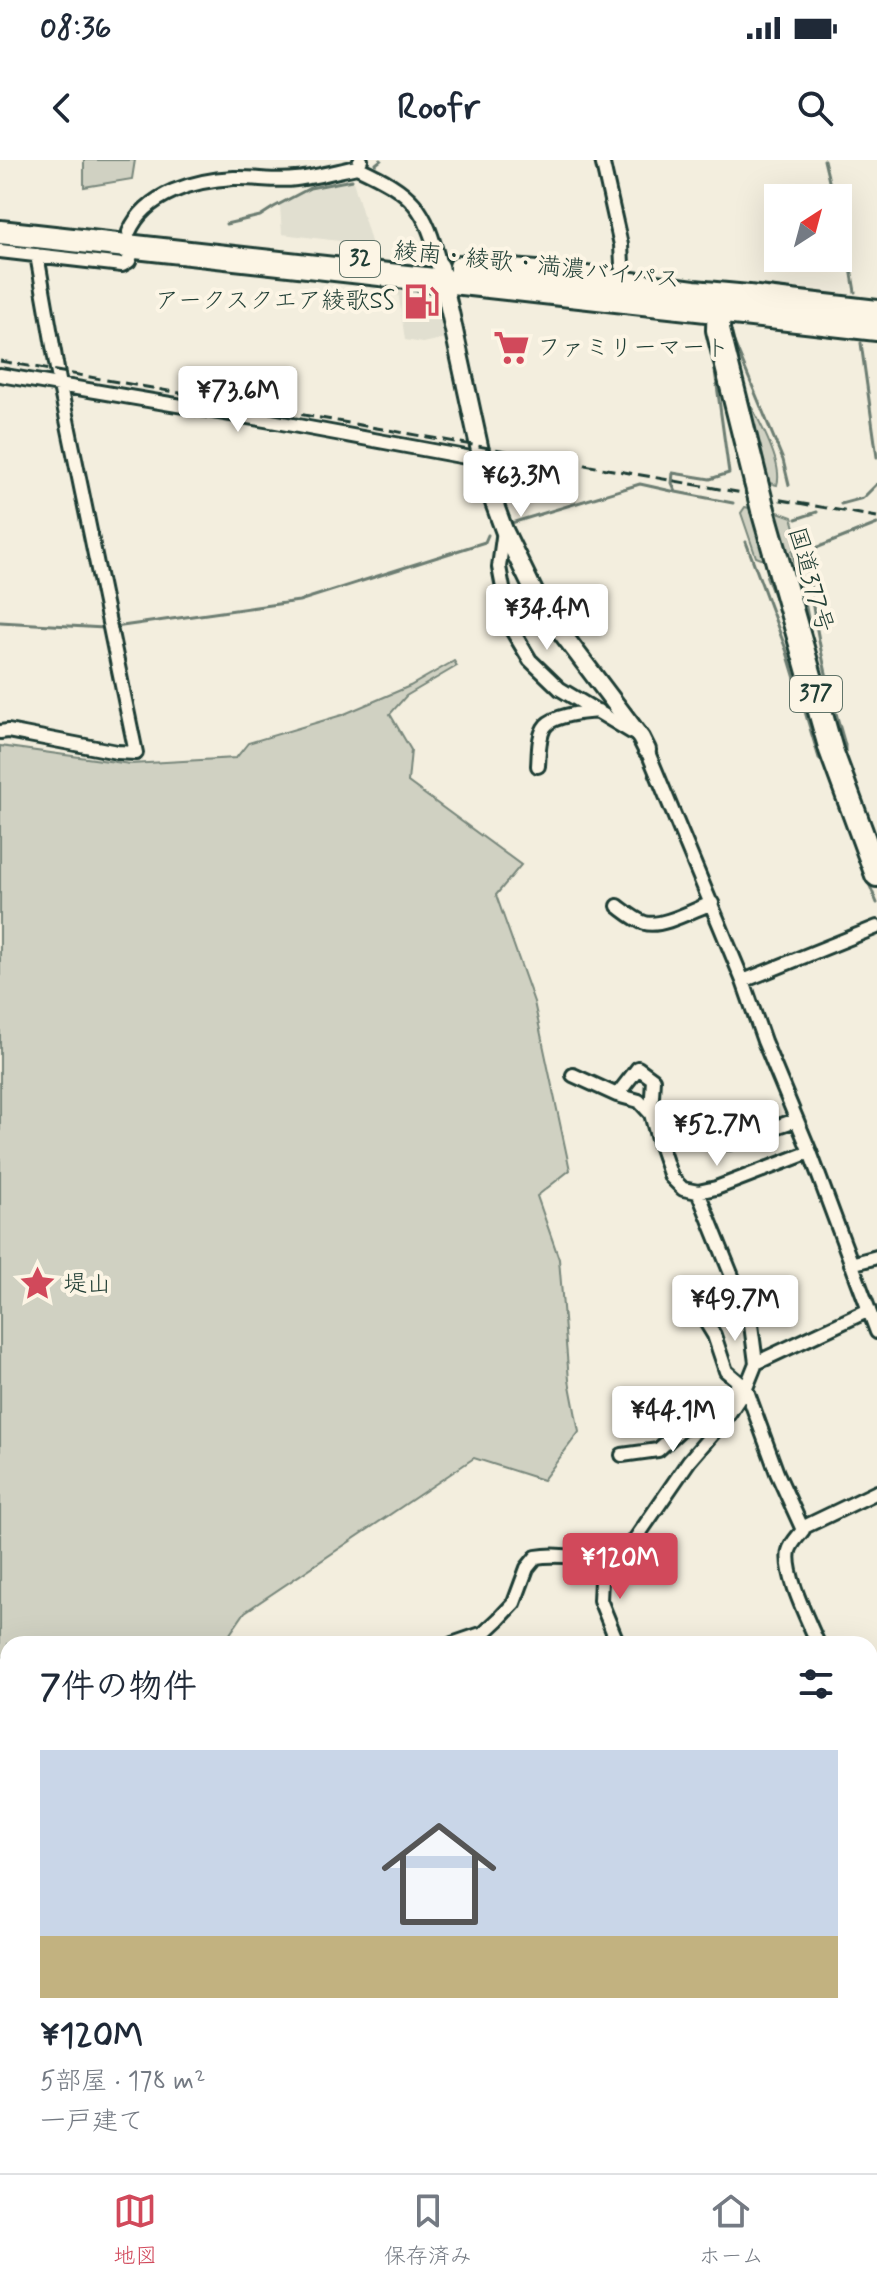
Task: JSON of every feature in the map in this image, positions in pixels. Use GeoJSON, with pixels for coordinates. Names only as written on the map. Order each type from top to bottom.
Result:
{"type":"FeatureCollection","features":[{"type":"Feature","properties":{"kind":"highway","name":"綾南・綾歌・満濃バイパス"},"geometry":{"type":"LineString","coordinates":[[0,217],[131,240]]}},
{"type":"Feature","properties":{"kind":"highway","name":"綾南・綾歌・満濃バイパス"},"geometry":{"type":"LineString","coordinates":[[0,232],[131,240],[719,302],[877,312]]}},
{"type":"Feature","properties":{"kind":"highway","name":"綾南・綾歌・満濃バイパス"},"geometry":{"type":"LineString","coordinates":[[442,273],[562,275],[623,283],[877,329]]}},
{"type":"Feature","properties":{"kind":"highway","name":"国道377号"},"geometry":{"type":"LineString","coordinates":[[719,302],[718,330],[763,510],[831,750],[877,875]]}},
{"type":"Feature","properties":{"kind":"street"},"geometry":{"type":"LineString","coordinates":[[602,160],[621,245],[623,283]]}},
{"type":"Feature","properties":{"kind":"street"},"geometry":{"type":"LineString","coordinates":[[0,251],[122,265],[129,261],[134,221],[147,207],[161,197],[206,181],[236,178],[295,180],[359,163],[412,201],[430,228],[482,460],[504,530],[540,604],[644,744],[743,981],[877,1332]]}},
{"type":"Feature","properties":{"kind":"street"},"geometry":{"type":"LineString","coordinates":[[0,732],[136,753],[60,386],[37,255]]}},
{"type":"Feature","properties":{"kind":"street"},"geometry":{"type":"LineString","coordinates":[[0,375],[482,460]]}},
{"type":"Feature","properties":{"kind":"street"},"geometry":{"type":"LineString","coordinates":[[504,530],[499,567],[512,630],[532,663],[560,689],[598,711],[644,744]]}},
{"type":"Feature","properties":{"kind":"street"},"geometry":{"type":"LineString","coordinates":[[538,766],[539,745],[547,724],[580,713],[598,711]]}},
{"type":"Feature","properties":{"kind":"street"},"geometry":{"type":"LineString","coordinates":[[618,906],[649,925],[665,922],[712,903]]}},
{"type":"Feature","properties":{"kind":"street"},"geometry":{"type":"LineString","coordinates":[[743,981],[877,927]]}},
{"type":"Feature","properties":{"kind":"street"},"geometry":{"type":"LineString","coordinates":[[617,1095],[638,1068],[653,1079],[651,1114],[671,1177],[683,1189],[698,1192],[716,1188],[810,1152]]}},
{"type":"Feature","properties":{"kind":"street"},"geometry":{"type":"LineString","coordinates":[[573,1075],[617,1095],[639,1101],[651,1114]]}},
{"type":"Feature","properties":{"kind":"street"},"geometry":{"type":"LineString","coordinates":[[729,1143],[796,1120]]}},
{"type":"Feature","properties":{"kind":"street"},"geometry":{"type":"LineString","coordinates":[[698,1192],[750,1317],[756,1363]]}},
{"type":"Feature","properties":{"kind":"street"},"geometry":{"type":"LineString","coordinates":[[851,1264],[877,1257]]}},
{"type":"Feature","properties":{"kind":"street"},"geometry":{"type":"LineString","coordinates":[[475,1636],[484,1633],[514,1603],[527,1568],[536,1557],[552,1554],[602,1561],[619,1558],[689,1461],[726,1418],[756,1363],[869,1310]]}},
{"type":"Feature","properties":{"kind":"street"},"geometry":{"type":"LineString","coordinates":[[703,1317],[714,1335],[726,1371],[742,1386],[803,1530],[790,1547],[788,1555],[792,1577],[815,1636]]}},
{"type":"Feature","properties":{"kind":"street"},"geometry":{"type":"LineString","coordinates":[[622,1455],[658,1450],[681,1429],[709,1421],[742,1386]]}},
{"type":"Feature","properties":{"kind":"street"},"geometry":{"type":"LineString","coordinates":[[802,1528],[877,1492]]}},
{"type":"Feature","properties":{"kind":"street"},"geometry":{"type":"LineString","coordinates":[[602,1561],[600,1600],[615,1636]]}},
{"type":"Feature","properties":{"kind":"shaded area"},"geometry":{"type":"Polygon","coordinates":[[[84,160],[135,160],[132,179],[84,187],[84,160]]]}},
{"type":"Feature","properties":{"kind":"shaded area"},"geometry":{"type":"Polygon","coordinates":[[[353,181],[372,245],[282,234],[280,205],[306,191],[353,181]]]}},
{"type":"Feature","properties":{"kind":"shaded area"},"geometry":{"type":"Polygon","coordinates":[[[398,291],[435,296],[440,303],[447,338],[423,343],[405,340],[398,291]]]}},
{"type":"Feature","properties":{"kind":"shaded area"},"geometry":{"type":"Polygon","coordinates":[[[737,383],[771,448],[776,462],[777,485],[762,481],[737,383]]]}},
{"type":"Feature","properties":{"kind":"shaded area"},"geometry":{"type":"Polygon","coordinates":[[[745,507],[754,509],[795,651],[766,576],[764,560],[756,557],[741,513],[745,507]]]}},
{"type":"Feature","properties":{"kind":"shaded area"},"geometry":{"type":"Polygon","coordinates":[[[774,513],[792,517],[800,545],[792,551],[795,565],[799,566],[809,621],[798,578],[795,578],[806,637],[774,513]]]}},
{"type":"Feature","properties":{"kind":"shaded area"},"geometry":{"type":"Polygon","coordinates":[[[454,661],[457,666],[406,696],[390,714],[411,750],[408,782],[521,865],[496,895],[534,1002],[570,1170],[537,1196],[559,1259],[569,1380],[579,1432],[543,1480],[474,1458],[245,1612],[228,1636],[0,1636],[0,746],[130,764],[236,758],[248,743],[342,715],[410,686],[454,661]]]}},
{"type":"Feature","properties":{"kind":"waterway"},"geometry":{"type":"LineString","coordinates":[[376,164],[381,160]]}},
{"type":"Feature","properties":{"kind":"waterway"},"geometry":{"type":"LineString","coordinates":[[824,160],[830,184]]}},
{"type":"Feature","properties":{"kind":"waterway"},"geometry":{"type":"LineString","coordinates":[[226,224],[260,216],[310,188],[352,180]]}},
{"type":"Feature","properties":{"kind":"waterway"},"geometry":{"type":"LineString","coordinates":[[852,272],[855,292]]}},
{"type":"Feature","properties":{"kind":"waterway"},"geometry":{"type":"LineString","coordinates":[[734,342],[783,460],[789,485]]}},
{"type":"Feature","properties":{"kind":"waterway"},"geometry":{"type":"LineString","coordinates":[[861,343],[877,457]]}},
{"type":"Feature","properties":{"kind":"waterway"},"geometry":{"type":"LineString","coordinates":[[713,356],[729,473],[710,479],[673,473],[672,483],[676,492],[733,503]]}},
{"type":"Feature","properties":{"kind":"waterway"},"geometry":{"type":"LineString","coordinates":[[508,524],[640,484],[676,492]]}},
{"type":"Feature","properties":{"kind":"waterway"},"geometry":{"type":"LineString","coordinates":[[841,504],[863,498],[877,484]]}},
{"type":"Feature","properties":{"kind":"waterway"},"geometry":{"type":"LineString","coordinates":[[796,519],[817,512]]}},
{"type":"Feature","properties":{"kind":"waterway"},"geometry":{"type":"LineString","coordinates":[[845,751],[821,649],[806,552],[877,524]]}},
{"type":"Feature","properties":{"kind":"waterway"},"geometry":{"type":"LineString","coordinates":[[115,627],[299,601],[485,542],[488,535]]}},
{"type":"Feature","properties":{"kind":"waterway"},"geometry":{"type":"LineString","coordinates":[[746,542],[787,652],[819,758],[824,762]]}},
{"type":"Feature","properties":{"kind":"waterway"},"geometry":{"type":"LineString","coordinates":[[0,622],[104,628]]}},
{"type":"Feature","properties":{"kind":"waterway"},"geometry":{"type":"LineString","coordinates":[[847,825],[854,844]]}},
{"type":"Feature","properties":{"kind":"waterway"},"geometry":{"type":"LineString","coordinates":[[868,881],[877,903]]}},
{"type":"Feature","properties":{"kind":"railway"},"geometry":{"type":"LineString","coordinates":[[0,361],[877,517]]}},
{"type":"Feature","properties":{"kind":"place","name":"アークスクエア綾歌SS"},"geometry":{"type":"Point","coordinates":[421,301]}},
{"type":"Feature","properties":{"kind":"place","name":"ファミリーマート"},"geometry":{"type":"Point","coordinates":[511,348]}},
{"type":"Feature","properties":{"kind":"place","name":"堤山"},"geometry":{"type":"Point","coordinates":[37,1284]}}]}
